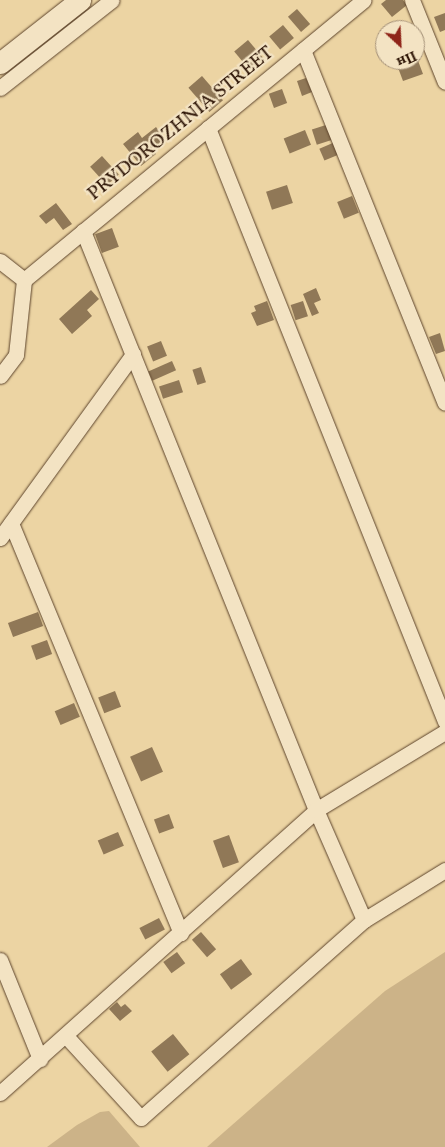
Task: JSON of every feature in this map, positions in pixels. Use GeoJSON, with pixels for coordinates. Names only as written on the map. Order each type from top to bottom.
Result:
{"type":"FeatureCollection","features":[{"type":"Feature","properties":{"kind":"main road"},"geometry":{"type":"LineString","coordinates":[[0,63],[80,0]]}},
{"type":"Feature","properties":{"kind":"street"},"geometry":{"type":"LineString","coordinates":[[0,88],[112,0]]}},
{"type":"Feature","properties":{"kind":"street","name":"PRYDOROZHNIA STREET"},"geometry":{"type":"LineString","coordinates":[[24,280],[364,0]]}},
{"type":"Feature","properties":{"kind":"street"},"geometry":{"type":"LineString","coordinates":[[412,0],[445,82]]}},
{"type":"Feature","properties":{"kind":"street"},"geometry":{"type":"LineString","coordinates":[[303,50],[445,403]]}},
{"type":"Feature","properties":{"kind":"street"},"geometry":{"type":"LineString","coordinates":[[208,128],[445,721]]}},
{"type":"Feature","properties":{"kind":"street"},"geometry":{"type":"LineString","coordinates":[[83,231],[316,810],[364,920]]}},
{"type":"Feature","properties":{"kind":"street"},"geometry":{"type":"LineString","coordinates":[[0,261],[24,280],[16,355],[0,376]]}},
{"type":"Feature","properties":{"kind":"street"},"geometry":{"type":"LineString","coordinates":[[0,538],[133,354]]}},
{"type":"Feature","properties":{"kind":"street"},"geometry":{"type":"LineString","coordinates":[[11,522],[180,933]]}},
{"type":"Feature","properties":{"kind":"street"},"geometry":{"type":"LineString","coordinates":[[0,1093],[66,1036],[316,810],[445,732]]}},
{"type":"Feature","properties":{"kind":"street"},"geometry":{"type":"LineString","coordinates":[[66,1036],[141,1118],[364,920],[445,870]]}},
{"type":"Feature","properties":{"kind":"street"},"geometry":{"type":"LineString","coordinates":[[0,960],[40,1059]]}},
{"type":"Feature","properties":{"kind":"shaded area"},"geometry":{"type":"Polygon","coordinates":[[[445,952],[445,1147],[207,1147],[385,991],[445,952]]]}},
{"type":"Feature","properties":{"kind":"shaded area"},"geometry":{"type":"Polygon","coordinates":[[[109,1111],[140,1147],[47,1147],[77,1125],[100,1112],[109,1111]]]}},
{"type":"Feature","properties":{"kind":"building"},"geometry":{"type":"Polygon","coordinates":[[[386,0],[403,0],[407,5],[392,17],[381,4],[386,0]]]}},
{"type":"Feature","properties":{"kind":"building"},"geometry":{"type":"Polygon","coordinates":[[[297,9],[310,24],[301,32],[288,17],[297,9]]]}},
{"type":"Feature","properties":{"kind":"building"},"geometry":{"type":"Polygon","coordinates":[[[445,13],[445,30],[440,32],[434,17],[445,13]]]}},
{"type":"Feature","properties":{"kind":"building"},"geometry":{"type":"Polygon","coordinates":[[[283,25],[294,38],[280,50],[269,37],[283,25]]]}},
{"type":"Feature","properties":{"kind":"building"},"geometry":{"type":"Polygon","coordinates":[[[248,40],[263,58],[249,69],[234,52],[248,40]]]}},
{"type":"Feature","properties":{"kind":"building"},"geometry":{"type":"Polygon","coordinates":[[[399,70],[422,70],[423,74],[403,81],[399,70]]]}},
{"type":"Feature","properties":{"kind":"building"},"geometry":{"type":"Polygon","coordinates":[[[202,76],[223,100],[209,112],[188,88],[202,76]]]}},
{"type":"Feature","properties":{"kind":"building"},"geometry":{"type":"Polygon","coordinates":[[[306,78],[312,92],[302,96],[297,81],[306,78]]]}},
{"type":"Feature","properties":{"kind":"building"},"geometry":{"type":"Polygon","coordinates":[[[282,89],[287,103],[274,108],[269,94],[282,89]]]}},
{"type":"Feature","properties":{"kind":"building"},"geometry":{"type":"Polygon","coordinates":[[[329,124],[334,139],[317,145],[312,130],[329,124]]]}},
{"type":"Feature","properties":{"kind":"building"},"geometry":{"type":"Polygon","coordinates":[[[156,127],[165,139],[152,149],[156,154],[141,166],[123,144],[138,132],[142,138],[156,127]]]}},
{"type":"Feature","properties":{"kind":"building"},"geometry":{"type":"Polygon","coordinates":[[[305,130],[311,145],[290,153],[284,139],[305,130]]]}},
{"type":"Feature","properties":{"kind":"building"},"geometry":{"type":"Polygon","coordinates":[[[335,142],[340,154],[324,161],[319,149],[335,142]]]}},
{"type":"Feature","properties":{"kind":"building"},"geometry":{"type":"Polygon","coordinates":[[[102,156],[119,175],[107,185],[90,167],[102,156]]]}},
{"type":"Feature","properties":{"kind":"building"},"geometry":{"type":"Polygon","coordinates":[[[287,185],[293,203],[272,210],[266,192],[287,185]]]}},
{"type":"Feature","properties":{"kind":"building"},"geometry":{"type":"Polygon","coordinates":[[[352,196],[359,213],[344,219],[337,202],[352,196]]]}},
{"type":"Feature","properties":{"kind":"building"},"geometry":{"type":"Polygon","coordinates":[[[56,203],[72,224],[63,230],[54,218],[46,224],[39,216],[56,203]]]}},
{"type":"Feature","properties":{"kind":"building"},"geometry":{"type":"Polygon","coordinates":[[[112,228],[119,247],[102,253],[95,234],[112,228]]]}},
{"type":"Feature","properties":{"kind":"building"},"geometry":{"type":"Polygon","coordinates":[[[316,288],[321,300],[314,303],[319,313],[312,316],[303,294],[316,288]]]}},
{"type":"Feature","properties":{"kind":"building"},"geometry":{"type":"Polygon","coordinates":[[[91,290],[99,299],[87,310],[92,316],[72,334],[59,319],[91,290]]]}},
{"type":"Feature","properties":{"kind":"building"},"geometry":{"type":"Polygon","coordinates":[[[267,301],[274,320],[257,326],[251,313],[256,311],[254,306],[267,301]]]}},
{"type":"Feature","properties":{"kind":"building"},"geometry":{"type":"Polygon","coordinates":[[[303,301],[308,316],[296,320],[291,305],[303,301]]]}},
{"type":"Feature","properties":{"kind":"building"},"geometry":{"type":"Polygon","coordinates":[[[440,333],[445,351],[436,354],[429,337],[440,333]]]}},
{"type":"Feature","properties":{"kind":"building"},"geometry":{"type":"Polygon","coordinates":[[[161,341],[167,356],[153,361],[147,347],[161,341]]]}},
{"type":"Feature","properties":{"kind":"building"},"geometry":{"type":"Polygon","coordinates":[[[172,361],[176,370],[152,381],[148,372],[172,361]]]}},
{"type":"Feature","properties":{"kind":"building"},"geometry":{"type":"Polygon","coordinates":[[[201,367],[206,382],[197,385],[192,370],[201,367]]]}},
{"type":"Feature","properties":{"kind":"building"},"geometry":{"type":"Polygon","coordinates":[[[179,380],[183,392],[163,399],[159,386],[179,380]]]}},
{"type":"Feature","properties":{"kind":"building"},"geometry":{"type":"Polygon","coordinates":[[[38,612],[43,626],[13,637],[8,623],[38,612]]]}},
{"type":"Feature","properties":{"kind":"building"},"geometry":{"type":"Polygon","coordinates":[[[47,640],[52,654],[36,660],[31,646],[47,640]]]}},
{"type":"Feature","properties":{"kind":"building"},"geometry":{"type":"Polygon","coordinates":[[[115,691],[121,707],[104,713],[98,697],[115,691]]]}},
{"type":"Feature","properties":{"kind":"building"},"geometry":{"type":"Polygon","coordinates":[[[74,703],[80,717],[61,725],[55,711],[74,703]]]}},
{"type":"Feature","properties":{"kind":"building"},"geometry":{"type":"Polygon","coordinates":[[[152,747],[163,772],[141,781],[130,757],[152,747]]]}},
{"type":"Feature","properties":{"kind":"building"},"geometry":{"type":"Polygon","coordinates":[[[169,814],[174,828],[159,834],[154,819],[169,814]]]}},
{"type":"Feature","properties":{"kind":"building"},"geometry":{"type":"Polygon","coordinates":[[[118,832],[124,846],[104,854],[98,841],[118,832]]]}},
{"type":"Feature","properties":{"kind":"building"},"geometry":{"type":"Polygon","coordinates":[[[229,835],[239,862],[223,868],[213,841],[229,835]]]}},
{"type":"Feature","properties":{"kind":"building"},"geometry":{"type":"Polygon","coordinates":[[[159,918],[165,930],[145,940],[139,928],[159,918]]]}},
{"type":"Feature","properties":{"kind":"building"},"geometry":{"type":"Polygon","coordinates":[[[201,932],[216,949],[207,957],[192,940],[201,932]]]}},
{"type":"Feature","properties":{"kind":"building"},"geometry":{"type":"Polygon","coordinates":[[[177,952],[185,963],[171,973],[163,962],[177,952]]]}},
{"type":"Feature","properties":{"kind":"building"},"geometry":{"type":"Polygon","coordinates":[[[241,959],[252,974],[231,990],[220,974],[241,959]]]}},
{"type":"Feature","properties":{"kind":"building"},"geometry":{"type":"Polygon","coordinates":[[[117,1002],[121,1007],[125,1004],[132,1011],[120,1021],[109,1009],[117,1002]]]}},
{"type":"Feature","properties":{"kind":"building"},"geometry":{"type":"Polygon","coordinates":[[[173,1034],[189,1054],[168,1072],[151,1052],[173,1034]]]}}]}
